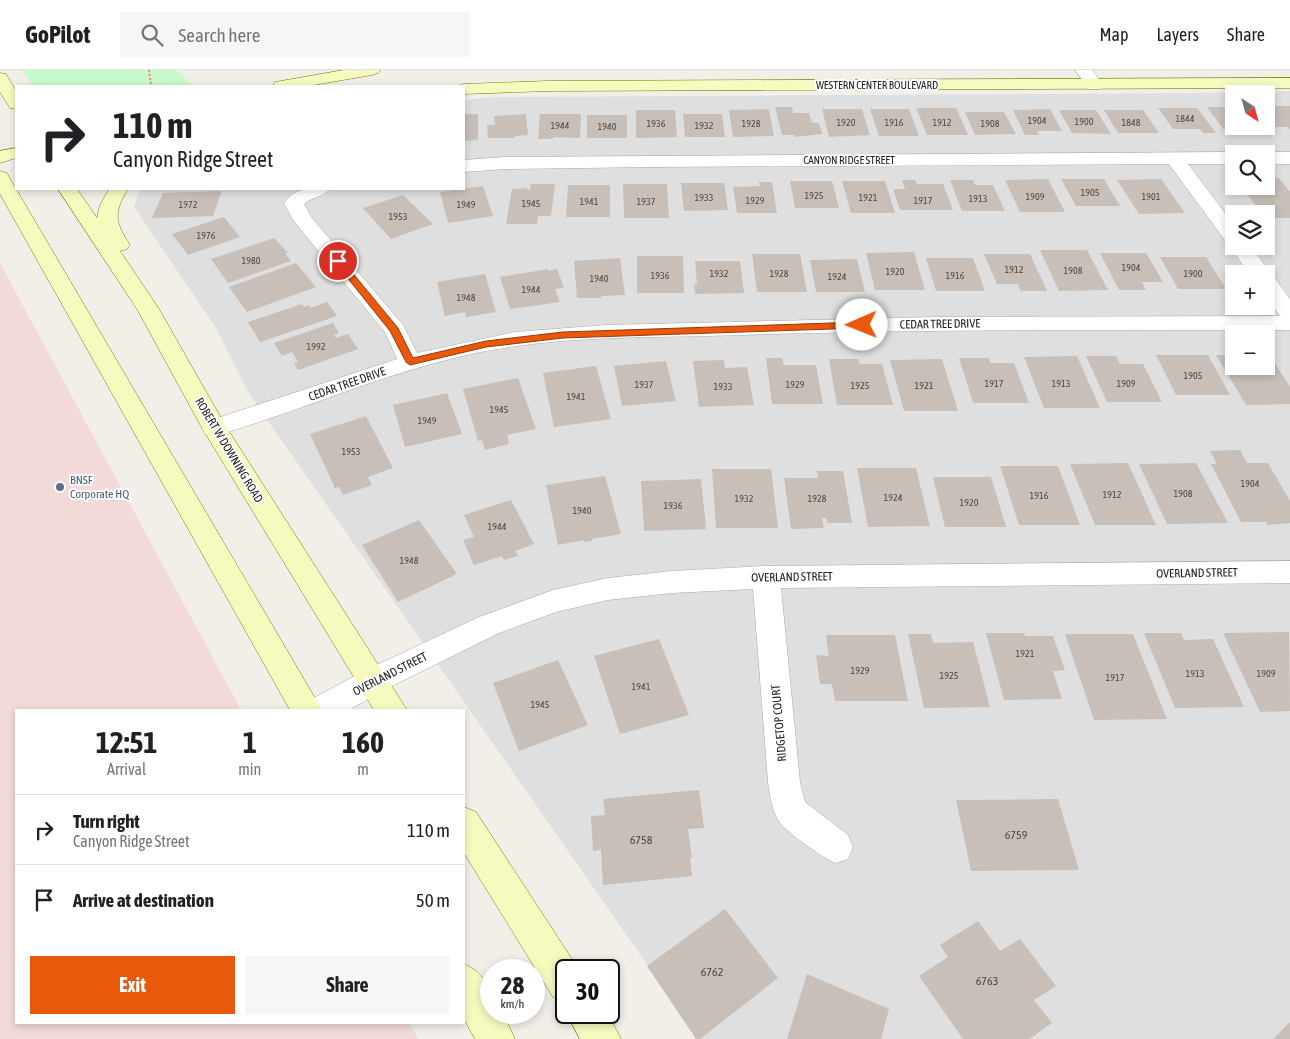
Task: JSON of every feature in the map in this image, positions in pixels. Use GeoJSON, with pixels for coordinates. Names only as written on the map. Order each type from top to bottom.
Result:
{"type":"FeatureCollection","features":[{"type":"Feature","properties":{"kind":"main road"},"geometry":{"type":"LineString","coordinates":[[287,85],[372,70]]}},
{"type":"Feature","properties":{"kind":"main road"},"geometry":{"type":"LineString","coordinates":[[0,78],[15,102]]}},
{"type":"Feature","properties":{"kind":"main road","name":"WESTERN CENTER BOULEVARD"},"geometry":{"type":"LineString","coordinates":[[465,89],[547,86],[1290,83]]}},
{"type":"Feature","properties":{"kind":"main road"},"geometry":{"type":"LineString","coordinates":[[0,157],[15,153]]}},
{"type":"Feature","properties":{"kind":"main road"},"geometry":{"type":"LineString","coordinates":[[5,185],[305,709]]}},
{"type":"Feature","properties":{"kind":"main road","name":"ROBERT W DOWNING ROAD"},"geometry":{"type":"LineString","coordinates":[[69,190],[148,309],[214,428],[390,709]]}},
{"type":"Feature","properties":{"kind":"main road"},"geometry":{"type":"LineString","coordinates":[[117,190],[108,206],[106,218],[108,228],[154,294],[148,309]]}},
{"type":"Feature","properties":{"kind":"main road"},"geometry":{"type":"LineString","coordinates":[[465,825],[555,967]]}},
{"type":"Feature","properties":{"kind":"main road"},"geometry":{"type":"LineString","coordinates":[[465,985],[496,1039]]}},
{"type":"Feature","properties":{"kind":"main road"},"geometry":{"type":"LineString","coordinates":[[593,1024],[602,1039]]}},
{"type":"Feature","properties":{"kind":"street"},"geometry":{"type":"LineString","coordinates":[[1083,70],[1095,85]]}},
{"type":"Feature","properties":{"kind":"street","name":"CANYON RIDGE STREET"},"geometry":{"type":"LineString","coordinates":[[465,166],[505,163],[665,160],[1225,158]]}},
{"type":"Feature","properties":{"kind":"street"},"geometry":{"type":"LineString","coordinates":[[1275,158],[1290,158]]}},
{"type":"Feature","properties":{"kind":"street"},"geometry":{"type":"LineString","coordinates":[[1175,159],[1225,226]]}},
{"type":"Feature","properties":{"kind":"street"},"geometry":{"type":"LineString","coordinates":[[317,190],[301,196],[294,203],[304,220],[395,330],[410,362]]}},
{"type":"Feature","properties":{"kind":"street"},"geometry":{"type":"LineString","coordinates":[[1275,294],[1290,314]]}},
{"type":"Feature","properties":{"kind":"street","name":"CEDAR TREE DRIVE"},"geometry":{"type":"LineString","coordinates":[[214,428],[410,362],[486,344],[563,335],[771,327],[935,324],[1290,323]]}},
{"type":"Feature","properties":{"kind":"street","name":"OVERLAND STREET"},"geometry":{"type":"LineString","coordinates":[[323,709],[373,681],[489,625],[553,601],[608,589],[672,582],[766,577],[1290,572]]}},
{"type":"Feature","properties":{"kind":"street","name":"RIDGETOP COURT"},"geometry":{"type":"LineString","coordinates":[[766,577],[784,782],[791,811],[836,847]]}},
{"type":"Feature","properties":{"kind":"path"},"geometry":{"type":"LineString","coordinates":[[149,70],[151,85]]}},
{"type":"Feature","properties":{"kind":"shaded area"},"geometry":{"type":"Polygon","coordinates":[[[1275,91],[1290,91],[1290,1039],[699,1039],[250,395],[216,328],[134,207],[140,190],[465,190],[465,100],[495,97],[1225,92],[1225,135],[1275,135],[1275,91]]]}},
{"type":"Feature","properties":{"kind":"shaded area","name":"BNSF Corporate HQ"},"geometry":{"type":"Polygon","coordinates":[[[0,263],[240,709],[15,709],[15,1024],[410,1024],[418,1039],[0,1039],[0,263]]]}},
{"type":"Feature","properties":{"kind":"green space"},"geometry":{"type":"Polygon","coordinates":[[[22,70],[177,70],[191,85],[32,85],[22,70]]]}},
{"type":"Feature","properties":{"kind":"building"},"geometry":{"type":"Polygon","coordinates":[[[1275,106],[1290,106],[1290,130],[1288,127],[1275,127],[1275,106]]]}},
{"type":"Feature","properties":{"kind":"building"},"geometry":{"type":"Polygon","coordinates":[[[775,107],[792,107],[793,113],[809,113],[812,123],[819,123],[822,134],[795,137],[794,135],[782,135],[775,107]]]}},
{"type":"Feature","properties":{"kind":"building"},"geometry":{"type":"Polygon","coordinates":[[[1207,107],[1225,107],[1225,129],[1223,129],[1207,107]]]}},
{"type":"Feature","properties":{"kind":"building"},"geometry":{"type":"Polygon","coordinates":[[[916,108],[956,108],[968,135],[927,135],[916,108]]]}},
{"type":"Feature","properties":{"kind":"building"},"geometry":{"type":"Polygon","coordinates":[[[1158,108],[1197,108],[1216,133],[1203,133],[1200,129],[1173,129],[1158,108]]]}},
{"type":"Feature","properties":{"kind":"building"},"geometry":{"type":"Polygon","coordinates":[[[769,109],[774,136],[733,137],[729,110],[769,109]]]}},
{"type":"Feature","properties":{"kind":"building"},"geometry":{"type":"Polygon","coordinates":[[[822,109],[862,109],[870,135],[829,137],[822,109]]]}},
{"type":"Feature","properties":{"kind":"building"},"geometry":{"type":"Polygon","coordinates":[[[870,109],[909,109],[919,136],[879,136],[870,109]]]}},
{"type":"Feature","properties":{"kind":"building"},"geometry":{"type":"Polygon","coordinates":[[[1050,109],[1062,131],[1037,131],[1039,135],[1025,135],[1013,110],[1050,109]]]}},
{"type":"Feature","properties":{"kind":"building"},"geometry":{"type":"Polygon","coordinates":[[[636,110],[675,110],[677,137],[636,138],[636,110]]]}},
{"type":"Feature","properties":{"kind":"building"},"geometry":{"type":"Polygon","coordinates":[[[1059,110],[1096,110],[1111,134],[1072,133],[1059,110]]]}},
{"type":"Feature","properties":{"kind":"building"},"geometry":{"type":"Polygon","coordinates":[[[1104,110],[1143,110],[1159,133],[1118,133],[1104,110]]]}},
{"type":"Feature","properties":{"kind":"building"},"geometry":{"type":"Polygon","coordinates":[[[965,112],[1004,112],[1016,134],[975,135],[965,112]]]}},
{"type":"Feature","properties":{"kind":"building"},"geometry":{"type":"Polygon","coordinates":[[[465,114],[478,114],[478,140],[465,141],[465,114]]]}},
{"type":"Feature","properties":{"kind":"building"},"geometry":{"type":"Polygon","coordinates":[[[526,114],[528,135],[515,136],[515,138],[488,138],[487,125],[495,125],[494,116],[526,114]]]}},
{"type":"Feature","properties":{"kind":"building"},"geometry":{"type":"Polygon","coordinates":[[[540,114],[581,114],[580,138],[553,137],[553,139],[538,139],[540,114]]]}},
{"type":"Feature","properties":{"kind":"building"},"geometry":{"type":"Polygon","coordinates":[[[683,114],[722,114],[725,137],[685,137],[683,114]]]}},
{"type":"Feature","properties":{"kind":"building"},"geometry":{"type":"Polygon","coordinates":[[[587,115],[627,115],[627,138],[587,138],[587,115]]]}},
{"type":"Feature","properties":{"kind":"building"},"geometry":{"type":"Polygon","coordinates":[[[1275,178],[1279,178],[1290,192],[1290,218],[1275,218],[1275,205],[1255,205],[1248,195],[1275,195],[1275,178]]]}},
{"type":"Feature","properties":{"kind":"building"},"geometry":{"type":"Polygon","coordinates":[[[1048,179],[1065,212],[1020,212],[1005,180],[1048,179]]]}},
{"type":"Feature","properties":{"kind":"building"},"geometry":{"type":"Polygon","coordinates":[[[1061,179],[1104,179],[1120,206],[1076,206],[1061,179]]]}},
{"type":"Feature","properties":{"kind":"building"},"geometry":{"type":"Polygon","coordinates":[[[1161,179],[1185,213],[1139,214],[1117,180],[1161,179]]]}},
{"type":"Feature","properties":{"kind":"building"},"geometry":{"type":"Polygon","coordinates":[[[902,180],[915,180],[917,184],[943,184],[953,210],[900,210],[893,189],[905,189],[902,180]]]}},
{"type":"Feature","properties":{"kind":"building"},"geometry":{"type":"Polygon","coordinates":[[[950,180],[973,180],[975,185],[993,185],[1005,211],[962,211],[950,180]]]}},
{"type":"Feature","properties":{"kind":"building"},"geometry":{"type":"Polygon","coordinates":[[[790,181],[832,181],[839,208],[795,208],[790,181]]]}},
{"type":"Feature","properties":{"kind":"building"},"geometry":{"type":"Polygon","coordinates":[[[842,181],[885,181],[895,213],[851,213],[842,181]]]}},
{"type":"Feature","properties":{"kind":"building"},"geometry":{"type":"Polygon","coordinates":[[[759,182],[772,182],[777,213],[737,213],[733,187],[760,186],[759,182]]]}},
{"type":"Feature","properties":{"kind":"building"},"geometry":{"type":"Polygon","coordinates":[[[681,183],[724,183],[728,210],[684,211],[681,183]]]}},
{"type":"Feature","properties":{"kind":"building"},"geometry":{"type":"Polygon","coordinates":[[[531,184],[555,184],[551,216],[538,216],[537,224],[506,224],[512,189],[527,188],[527,190],[530,190],[531,184]]]}},
{"type":"Feature","properties":{"kind":"building"},"geometry":{"type":"Polygon","coordinates":[[[623,184],[667,184],[669,218],[624,218],[623,184]]]}},
{"type":"Feature","properties":{"kind":"building"},"geometry":{"type":"Polygon","coordinates":[[[568,185],[610,185],[610,217],[566,217],[568,185]]]}},
{"type":"Feature","properties":{"kind":"building"},"geometry":{"type":"Polygon","coordinates":[[[483,186],[493,216],[448,223],[440,192],[483,186]]]}},
{"type":"Feature","properties":{"kind":"building"},"geometry":{"type":"Polygon","coordinates":[[[222,191],[213,216],[152,218],[163,193],[222,191]]]}},
{"type":"Feature","properties":{"kind":"building"},"geometry":{"type":"Polygon","coordinates":[[[403,195],[433,224],[391,239],[363,208],[403,195]]]}},
{"type":"Feature","properties":{"kind":"building"},"geometry":{"type":"Polygon","coordinates":[[[224,217],[240,237],[188,255],[172,234],[224,217]]]}},
{"type":"Feature","properties":{"kind":"building"},"geometry":{"type":"Polygon","coordinates":[[[274,238],[288,253],[285,253],[291,261],[228,283],[211,259],[274,238]]]}},
{"type":"Feature","properties":{"kind":"building"},"geometry":{"type":"Polygon","coordinates":[[[1040,250],[1087,250],[1108,290],[1059,291],[1040,250]]]}},
{"type":"Feature","properties":{"kind":"building"},"geometry":{"type":"Polygon","coordinates":[[[914,252],[925,290],[875,290],[866,253],[914,252]]]}},
{"type":"Feature","properties":{"kind":"building"},"geometry":{"type":"Polygon","coordinates":[[[1100,253],[1146,253],[1163,282],[1142,282],[1146,290],[1119,290],[1100,253]]]}},
{"type":"Feature","properties":{"kind":"building"},"geometry":{"type":"Polygon","coordinates":[[[752,254],[800,254],[807,292],[757,292],[752,254]]]}},
{"type":"Feature","properties":{"kind":"building"},"geometry":{"type":"Polygon","coordinates":[[[984,254],[1030,254],[1047,291],[1021,291],[1018,284],[997,284],[984,254]]]}},
{"type":"Feature","properties":{"kind":"building"},"geometry":{"type":"Polygon","coordinates":[[[637,256],[683,256],[684,293],[637,293],[637,256]]]}},
{"type":"Feature","properties":{"kind":"building"},"geometry":{"type":"Polygon","coordinates":[[[1160,257],[1206,257],[1225,287],[1225,289],[1178,289],[1160,257]]]}},
{"type":"Feature","properties":{"kind":"building"},"geometry":{"type":"Polygon","coordinates":[[[620,258],[625,295],[577,298],[574,261],[620,258]]]}},
{"type":"Feature","properties":{"kind":"building"},"geometry":{"type":"Polygon","coordinates":[[[926,258],[973,258],[985,291],[936,291],[926,258]]]}},
{"type":"Feature","properties":{"kind":"building"},"geometry":{"type":"Polygon","coordinates":[[[857,259],[865,292],[816,292],[810,260],[857,259]]]}},
{"type":"Feature","properties":{"kind":"building"},"geometry":{"type":"Polygon","coordinates":[[[695,261],[740,261],[744,293],[695,294],[694,285],[697,284],[695,261]]]}},
{"type":"Feature","properties":{"kind":"building"},"geometry":{"type":"Polygon","coordinates":[[[296,263],[316,287],[247,312],[229,287],[296,263]]]}},
{"type":"Feature","properties":{"kind":"building"},"geometry":{"type":"Polygon","coordinates":[[[548,269],[548,271],[557,269],[564,288],[555,289],[560,302],[510,309],[500,277],[548,269]]]}},
{"type":"Feature","properties":{"kind":"building"},"geometry":{"type":"Polygon","coordinates":[[[485,274],[496,312],[466,317],[465,312],[445,316],[437,282],[485,274]]]}},
{"type":"Feature","properties":{"kind":"building"},"geometry":{"type":"Polygon","coordinates":[[[327,302],[337,316],[260,342],[248,322],[302,304],[304,307],[309,305],[311,308],[327,302]]]}},
{"type":"Feature","properties":{"kind":"building"},"geometry":{"type":"Polygon","coordinates":[[[333,323],[339,333],[334,335],[336,338],[348,334],[358,349],[298,370],[294,364],[298,362],[292,352],[282,356],[274,343],[333,323]]]}},
{"type":"Feature","properties":{"kind":"building"},"geometry":{"type":"Polygon","coordinates":[[[1156,355],[1208,355],[1230,395],[1176,395],[1156,355]]]}},
{"type":"Feature","properties":{"kind":"building"},"geometry":{"type":"Polygon","coordinates":[[[1216,355],[1225,355],[1225,370],[1216,355]]]}},
{"type":"Feature","properties":{"kind":"building"},"geometry":{"type":"Polygon","coordinates":[[[1077,356],[1100,408],[1044,408],[1024,357],[1077,356]]]}},
{"type":"Feature","properties":{"kind":"building"},"geometry":{"type":"Polygon","coordinates":[[[1086,356],[1116,356],[1120,364],[1143,364],[1162,402],[1107,402],[1086,356]]]}},
{"type":"Feature","properties":{"kind":"building"},"geometry":{"type":"Polygon","coordinates":[[[766,358],[782,358],[784,365],[816,365],[823,404],[772,404],[766,358]]]}},
{"type":"Feature","properties":{"kind":"building"},"geometry":{"type":"Polygon","coordinates":[[[959,358],[989,358],[990,363],[1014,363],[1029,403],[973,403],[959,358]]]}},
{"type":"Feature","properties":{"kind":"building"},"geometry":{"type":"Polygon","coordinates":[[[829,359],[858,359],[860,364],[882,364],[893,405],[837,405],[829,359]]]}},
{"type":"Feature","properties":{"kind":"building"},"geometry":{"type":"Polygon","coordinates":[[[942,359],[958,411],[904,411],[890,360],[942,359]]]}},
{"type":"Feature","properties":{"kind":"building"},"geometry":{"type":"Polygon","coordinates":[[[724,360],[725,368],[747,367],[754,405],[699,407],[693,361],[724,360]]]}},
{"type":"Feature","properties":{"kind":"building"},"geometry":{"type":"Polygon","coordinates":[[[666,361],[676,401],[622,406],[614,366],[666,361]]]}},
{"type":"Feature","properties":{"kind":"building"},"geometry":{"type":"Polygon","coordinates":[[[1275,363],[1290,387],[1290,404],[1246,405],[1228,375],[1275,375],[1275,363]]]}},
{"type":"Feature","properties":{"kind":"building"},"geometry":{"type":"Polygon","coordinates":[[[596,366],[611,419],[554,427],[543,373],[596,366]]]}},
{"type":"Feature","properties":{"kind":"building"},"geometry":{"type":"Polygon","coordinates":[[[518,378],[536,429],[507,435],[509,444],[485,450],[482,440],[478,441],[463,389],[518,378]]]}},
{"type":"Feature","properties":{"kind":"building"},"geometry":{"type":"Polygon","coordinates":[[[447,393],[462,434],[405,447],[393,405],[447,393]]]}},
{"type":"Feature","properties":{"kind":"building"},"geometry":{"type":"Polygon","coordinates":[[[366,416],[393,468],[368,477],[372,485],[343,495],[339,487],[335,488],[310,434],[366,416]]]}},
{"type":"Feature","properties":{"kind":"building"},"geometry":{"type":"Polygon","coordinates":[[[1240,450],[1247,463],[1268,463],[1290,501],[1290,523],[1267,525],[1266,522],[1241,522],[1211,464],[1217,464],[1210,451],[1240,450]]]}},
{"type":"Feature","properties":{"kind":"building"},"geometry":{"type":"Polygon","coordinates":[[[1128,463],[1156,525],[1095,525],[1070,464],[1128,463]]]}},
{"type":"Feature","properties":{"kind":"building"},"geometry":{"type":"Polygon","coordinates":[[[1196,463],[1228,523],[1167,524],[1139,464],[1196,463]]]}},
{"type":"Feature","properties":{"kind":"building"},"geometry":{"type":"Polygon","coordinates":[[[1000,466],[1058,466],[1080,525],[1019,525],[1000,466]]]}},
{"type":"Feature","properties":{"kind":"building"},"geometry":{"type":"Polygon","coordinates":[[[857,468],[916,468],[930,526],[868,527],[857,468]]]}},
{"type":"Feature","properties":{"kind":"building"},"geometry":{"type":"Polygon","coordinates":[[[712,469],[771,469],[778,528],[716,528],[712,469]]]}},
{"type":"Feature","properties":{"kind":"building"},"geometry":{"type":"Polygon","coordinates":[[[817,471],[843,471],[852,523],[828,523],[826,518],[822,518],[824,528],[791,529],[784,478],[818,478],[817,471]]]}},
{"type":"Feature","properties":{"kind":"building"},"geometry":{"type":"Polygon","coordinates":[[[605,476],[621,534],[592,539],[592,541],[584,542],[584,540],[558,545],[546,485],[605,476]]]}},
{"type":"Feature","properties":{"kind":"building"},"geometry":{"type":"Polygon","coordinates":[[[933,477],[991,477],[1006,527],[945,527],[933,477]]]}},
{"type":"Feature","properties":{"kind":"building"},"geometry":{"type":"Polygon","coordinates":[[[701,479],[706,529],[644,531],[641,481],[701,479]]]}},
{"type":"Feature","properties":{"kind":"building"},"geometry":{"type":"Polygon","coordinates":[[[511,500],[534,544],[515,551],[518,556],[504,560],[502,556],[474,565],[463,540],[474,537],[464,515],[511,500]]]}},
{"type":"Feature","properties":{"kind":"building"},"geometry":{"type":"Polygon","coordinates":[[[419,520],[457,574],[398,602],[362,545],[419,520]]]}},
{"type":"Feature","properties":{"kind":"building"},"geometry":{"type":"Polygon","coordinates":[[[1289,632],[1290,711],[1260,712],[1223,633],[1289,632]]]}},
{"type":"Feature","properties":{"kind":"building"},"geometry":{"type":"Polygon","coordinates":[[[986,633],[1024,633],[1025,636],[1053,636],[1065,670],[1053,671],[1062,699],[1004,700],[986,633]]]}},
{"type":"Feature","properties":{"kind":"building"},"geometry":{"type":"Polygon","coordinates":[[[1144,633],[1181,633],[1184,640],[1213,639],[1244,707],[1175,708],[1144,633]]]}},
{"type":"Feature","properties":{"kind":"building"},"geometry":{"type":"Polygon","coordinates":[[[908,634],[931,634],[933,643],[973,642],[990,707],[924,708],[908,634]]]}},
{"type":"Feature","properties":{"kind":"building"},"geometry":{"type":"Polygon","coordinates":[[[1065,634],[1133,634],[1167,719],[1094,720],[1065,634]]]}},
{"type":"Feature","properties":{"kind":"building"},"geometry":{"type":"Polygon","coordinates":[[[826,635],[895,635],[908,701],[835,701],[832,684],[820,684],[816,655],[829,656],[826,635]]]}},
{"type":"Feature","properties":{"kind":"building"},"geometry":{"type":"Polygon","coordinates":[[[659,639],[689,715],[620,734],[594,656],[659,639]]]}},
{"type":"Feature","properties":{"kind":"building"},"geometry":{"type":"Polygon","coordinates":[[[558,660],[588,725],[519,751],[493,683],[558,660]]]}},
{"type":"Feature","properties":{"kind":"building"},"geometry":{"type":"Polygon","coordinates":[[[699,790],[704,828],[688,829],[692,858],[690,858],[692,876],[603,885],[601,850],[593,851],[591,816],[605,815],[603,799],[699,790]]]}},
{"type":"Feature","properties":{"kind":"building"},"geometry":{"type":"Polygon","coordinates":[[[1058,799],[1079,870],[971,871],[956,800],[1058,799]]]}},
{"type":"Feature","properties":{"kind":"building"},"geometry":{"type":"Polygon","coordinates":[[[725,909],[778,978],[700,1039],[696,1039],[647,966],[725,909]]]}},
{"type":"Feature","properties":{"kind":"building"},"geometry":{"type":"Polygon","coordinates":[[[978,921],[1000,951],[1020,939],[1056,986],[1034,1000],[1052,1023],[1029,1039],[963,1039],[919,976],[948,957],[940,945],[978,921]]]}},
{"type":"Feature","properties":{"kind":"building"},"geometry":{"type":"Polygon","coordinates":[[[807,974],[889,1009],[881,1039],[787,1039],[807,974]]]}},
{"type":"Feature","properties":{"kind":"building"},"geometry":{"type":"Polygon","coordinates":[[[1290,1022],[1290,1039],[1273,1039],[1290,1022]]]}},
{"type":"Feature","properties":{"kind":"place","name":"BNSF Corporate HQ"},"geometry":{"type":"Point","coordinates":[60,487]}},
{"type":"Feature","properties":{"kind":"route"},"geometry":{"type":"LineString","coordinates":[[338,261],[395,330],[410,362],[486,344],[563,335],[862,325]]}}]}
